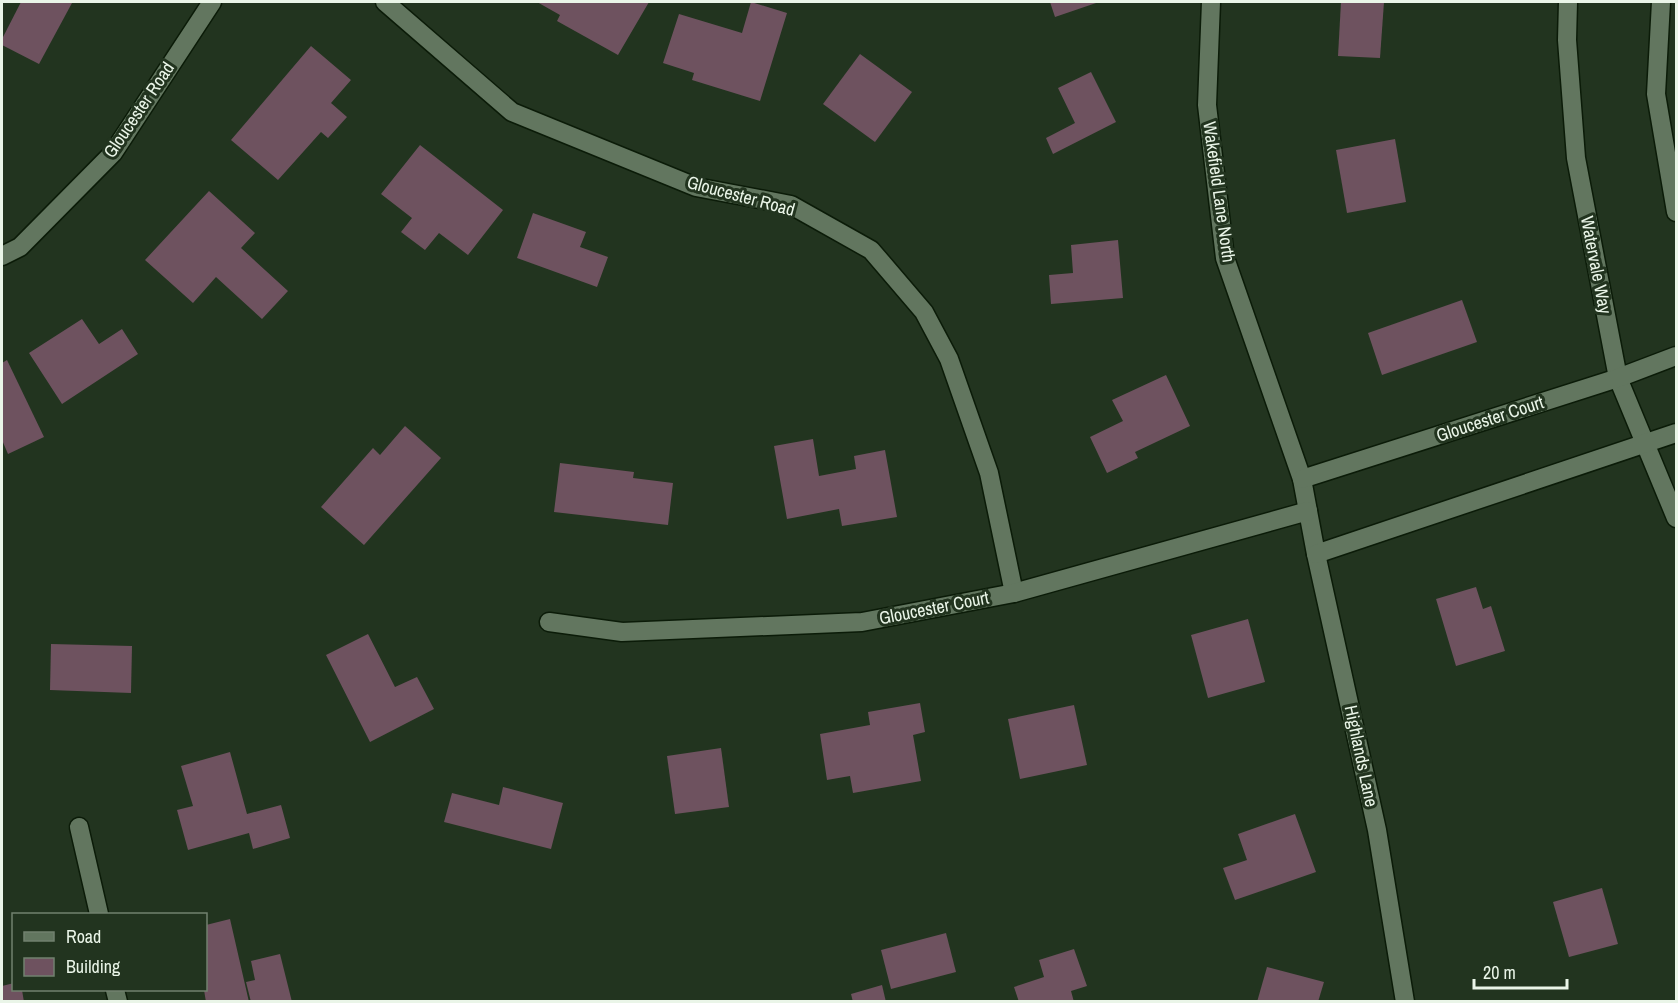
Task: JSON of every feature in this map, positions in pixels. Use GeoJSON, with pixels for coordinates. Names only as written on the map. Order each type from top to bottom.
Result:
{"type":"FeatureCollection","features":[{"type":"Feature","properties":{"kind":"street","name":"Gloucester Road"},"geometry":{"type":"LineString","coordinates":[[2,256],[20,247],[113,153],[212,2]]}},
{"type":"Feature","properties":{"kind":"street","name":"Gloucester Road"},"geometry":{"type":"LineString","coordinates":[[386,2],[512,112],[696,186],[790,205],[871,250],[924,312],[949,359],[988,473],[1014,593]]}},
{"type":"Feature","properties":{"kind":"street","name":"Wakefield Lane North"},"geometry":{"type":"LineString","coordinates":[[1211,2],[1207,105],[1225,258],[1302,478],[1308,511]]}},
{"type":"Feature","properties":{"kind":"street","name":"Watervale Way"},"geometry":{"type":"LineString","coordinates":[[1568,2],[1567,40],[1576,158],[1618,378],[1677,518]]}},
{"type":"Feature","properties":{"kind":"street"},"geometry":{"type":"LineString","coordinates":[[1660,2],[1656,94],[1677,212]]}},
{"type":"Feature","properties":{"kind":"street","name":"Gloucester Court"},"geometry":{"type":"LineString","coordinates":[[1302,478],[1618,378],[1677,356]]}},
{"type":"Feature","properties":{"kind":"street"},"geometry":{"type":"LineString","coordinates":[[1316,554],[1677,433]]}},
{"type":"Feature","properties":{"kind":"street","name":"Gloucester Court"},"geometry":{"type":"LineString","coordinates":[[549,622],[622,632],[862,622],[1014,593],[1308,511]]}},
{"type":"Feature","properties":{"kind":"street","name":"Highlands Lane"},"geometry":{"type":"LineString","coordinates":[[1308,511],[1377,830],[1405,1002]]}},
{"type":"Feature","properties":{"kind":"street"},"geometry":{"type":"LineString","coordinates":[[80,827],[99,913]]}},
{"type":"Feature","properties":{"kind":"building"},"geometry":{"type":"Polygon","coordinates":[[[21,2],[72,3],[39,64],[2,45],[2,39],[21,2]]]}},
{"type":"Feature","properties":{"kind":"building"},"geometry":{"type":"Polygon","coordinates":[[[537,2],[649,2],[618,55],[557,21],[560,15],[537,2]]]}},
{"type":"Feature","properties":{"kind":"building"},"geometry":{"type":"Polygon","coordinates":[[[751,2],[787,13],[760,101],[692,80],[694,73],[663,63],[679,14],[742,33],[751,2]]]}},
{"type":"Feature","properties":{"kind":"building"},"geometry":{"type":"Polygon","coordinates":[[[1050,2],[1099,2],[1055,17],[1050,2]]]}},
{"type":"Feature","properties":{"kind":"building"},"geometry":{"type":"Polygon","coordinates":[[[1341,2],[1384,2],[1380,58],[1338,56],[1341,2]]]}},
{"type":"Feature","properties":{"kind":"building"},"geometry":{"type":"Polygon","coordinates":[[[311,46],[351,80],[331,103],[347,117],[328,138],[321,132],[278,180],[231,140],[311,46]]]}},
{"type":"Feature","properties":{"kind":"building"},"geometry":{"type":"Polygon","coordinates":[[[860,54],[912,92],[875,142],[823,104],[860,54]]]}},
{"type":"Feature","properties":{"kind":"building"},"geometry":{"type":"Polygon","coordinates":[[[1091,72],[1116,122],[1053,154],[1046,138],[1075,123],[1058,88],[1091,72]]]}},
{"type":"Feature","properties":{"kind":"building"},"geometry":{"type":"Polygon","coordinates":[[[1395,139],[1406,202],[1347,213],[1336,150],[1395,139]]]}},
{"type":"Feature","properties":{"kind":"building"},"geometry":{"type":"Polygon","coordinates":[[[420,145],[503,210],[468,255],[439,233],[425,250],[401,232],[412,218],[381,194],[420,145]]]}},
{"type":"Feature","properties":{"kind":"building"},"geometry":{"type":"Polygon","coordinates":[[[209,191],[255,233],[241,248],[288,291],[262,319],[216,277],[193,303],[145,260],[209,191]]]}},
{"type":"Feature","properties":{"kind":"building"},"geometry":{"type":"Polygon","coordinates":[[[533,213],[586,232],[580,247],[608,257],[597,287],[517,258],[533,213]]]}},
{"type":"Feature","properties":{"kind":"building"},"geometry":{"type":"Polygon","coordinates":[[[1118,240],[1123,298],[1051,304],[1049,275],[1073,273],[1071,245],[1118,240]]]}},
{"type":"Feature","properties":{"kind":"building"},"geometry":{"type":"Polygon","coordinates":[[[1462,300],[1477,342],[1382,375],[1368,333],[1462,300]]]}},
{"type":"Feature","properties":{"kind":"building"},"geometry":{"type":"Polygon","coordinates":[[[82,319],[99,344],[122,329],[138,354],[62,404],[29,353],[82,319]]]}},
{"type":"Feature","properties":{"kind":"building"},"geometry":{"type":"Polygon","coordinates":[[[7,360],[44,437],[8,454],[2,440],[2,363],[7,360]]]}},
{"type":"Feature","properties":{"kind":"building"},"geometry":{"type":"Polygon","coordinates":[[[1166,375],[1190,426],[1135,452],[1138,458],[1107,473],[1090,437],[1123,421],[1112,400],[1166,375]]]}},
{"type":"Feature","properties":{"kind":"building"},"geometry":{"type":"Polygon","coordinates":[[[405,426],[441,458],[364,545],[321,507],[373,448],[380,455],[405,426]]]}},
{"type":"Feature","properties":{"kind":"building"},"geometry":{"type":"Polygon","coordinates":[[[813,439],[819,476],[856,469],[854,456],[885,450],[897,517],[842,526],[839,509],[787,519],[774,446],[813,439]]]}},
{"type":"Feature","properties":{"kind":"building"},"geometry":{"type":"Polygon","coordinates":[[[560,463],[634,472],[633,478],[673,483],[668,525],[554,512],[560,463]]]}},
{"type":"Feature","properties":{"kind":"building"},"geometry":{"type":"Polygon","coordinates":[[[1476,587],[1483,609],[1491,606],[1505,651],[1456,666],[1436,599],[1476,587]]]}},
{"type":"Feature","properties":{"kind":"building"},"geometry":{"type":"Polygon","coordinates":[[[1248,619],[1265,682],[1208,698],[1191,635],[1248,619]]]}},
{"type":"Feature","properties":{"kind":"building"},"geometry":{"type":"Polygon","coordinates":[[[368,634],[395,687],[417,677],[434,709],[370,742],[326,655],[368,634]]]}},
{"type":"Feature","properties":{"kind":"building"},"geometry":{"type":"Polygon","coordinates":[[[51,644],[132,646],[131,693],[50,690],[51,644]]]}},
{"type":"Feature","properties":{"kind":"building"},"geometry":{"type":"Polygon","coordinates":[[[920,703],[925,732],[913,735],[921,781],[853,793],[850,776],[827,780],[820,734],[870,725],[868,712],[920,703]]]}},
{"type":"Feature","properties":{"kind":"building"},"geometry":{"type":"Polygon","coordinates":[[[1074,705],[1087,765],[1020,779],[1008,719],[1074,705]]]}},
{"type":"Feature","properties":{"kind":"building"},"geometry":{"type":"Polygon","coordinates":[[[721,748],[729,807],[675,814],[667,756],[721,748]]]}},
{"type":"Feature","properties":{"kind":"building"},"geometry":{"type":"Polygon","coordinates":[[[230,752],[247,814],[281,805],[290,838],[253,849],[249,833],[188,850],[177,810],[193,806],[181,766],[230,752]]]}},
{"type":"Feature","properties":{"kind":"building"},"geometry":{"type":"Polygon","coordinates":[[[503,787],[563,803],[551,849],[444,822],[452,793],[499,805],[503,787]]]}},
{"type":"Feature","properties":{"kind":"building"},"geometry":{"type":"Polygon","coordinates":[[[1295,814],[1316,872],[1235,900],[1223,868],[1247,860],[1238,834],[1295,814]]]}},
{"type":"Feature","properties":{"kind":"building"},"geometry":{"type":"Polygon","coordinates":[[[1602,888],[1618,944],[1569,957],[1553,902],[1602,888]]]}},
{"type":"Feature","properties":{"kind":"building"},"geometry":{"type":"Polygon","coordinates":[[[230,919],[249,1002],[206,1002],[204,991],[207,991],[207,925],[230,919]]]}},
{"type":"Feature","properties":{"kind":"building"},"geometry":{"type":"Polygon","coordinates":[[[946,933],[956,972],[891,989],[881,950],[946,933]]]}},
{"type":"Feature","properties":{"kind":"building"},"geometry":{"type":"Polygon","coordinates":[[[1074,949],[1087,986],[1071,991],[1074,1002],[1019,1002],[1014,987],[1044,977],[1039,960],[1074,949]]]}},
{"type":"Feature","properties":{"kind":"building"},"geometry":{"type":"Polygon","coordinates":[[[280,954],[292,1002],[251,1002],[246,982],[255,980],[251,961],[280,954]]]}},
{"type":"Feature","properties":{"kind":"building"},"geometry":{"type":"Polygon","coordinates":[[[1267,967],[1324,982],[1318,1002],[1257,1002],[1267,967]]]}},
{"type":"Feature","properties":{"kind":"building"},"geometry":{"type":"Polygon","coordinates":[[[12,984],[12,991],[22,991],[24,1002],[2,1002],[2,986],[12,984]]]}},
{"type":"Feature","properties":{"kind":"building"},"geometry":{"type":"Polygon","coordinates":[[[882,985],[886,1002],[853,1002],[851,994],[882,985]]]}}]}
